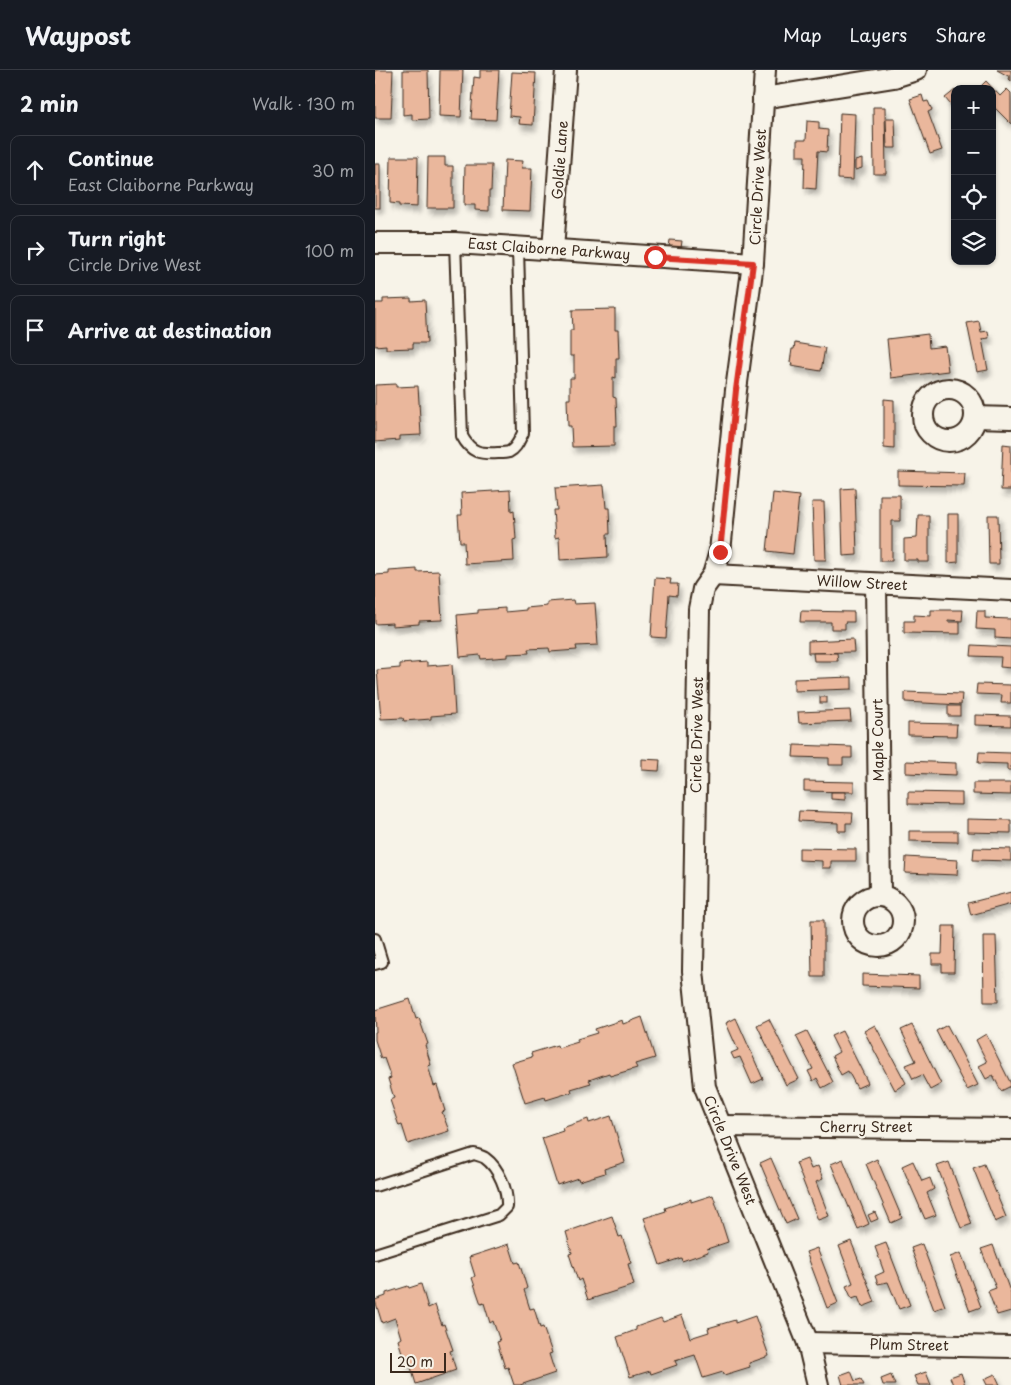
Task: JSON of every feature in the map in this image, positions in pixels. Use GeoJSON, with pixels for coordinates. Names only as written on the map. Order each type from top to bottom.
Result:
{"type":"FeatureCollection","features":[{"type":"Feature","properties":{"kind":"street","name":"Goldie Lane"},"geometry":{"type":"LineString","coordinates":[[553,250],[566,70]]}},
{"type":"Feature","properties":{"kind":"street","name":"Circle Drive West"},"geometry":{"type":"LineString","coordinates":[[765,70],[753,263],[736,390],[720,552],[713,575],[703,589],[699,609],[693,972],[705,1087],[808,1342],[818,1385]]}},
{"type":"Feature","properties":{"kind":"street"},"geometry":{"type":"LineString","coordinates":[[763,98],[894,77],[917,70]]}},
{"type":"Feature","properties":{"kind":"street","name":"East Claiborne Parkway"},"geometry":{"type":"LineString","coordinates":[[375,243],[455,243],[753,263]]}},
{"type":"Feature","properties":{"kind":"street"},"geometry":{"type":"LineString","coordinates":[[975,417],[1011,418]]}},
{"type":"Feature","properties":{"kind":"street","name":"Willow Street"},"geometry":{"type":"LineString","coordinates":[[713,575],[1011,590]]}},
{"type":"Feature","properties":{"kind":"street","name":"Maple Court"},"geometry":{"type":"LineString","coordinates":[[876,584],[880,895]]}},
{"type":"Feature","properties":{"kind":"street","name":"Cherry Street"},"geometry":{"type":"LineString","coordinates":[[721,1126],[1011,1129]]}},
{"type":"Feature","properties":{"kind":"street","name":"Plum Street"},"geometry":{"type":"LineString","coordinates":[[808,1342],[1011,1347]]}},
{"type":"Feature","properties":{"kind":"lane"},"geometry":{"type":"LineString","coordinates":[[455,243],[462,436],[467,446],[485,454],[508,453],[516,446],[523,433],[518,248]]}},
{"type":"Feature","properties":{"kind":"lane"},"geometry":{"type":"LineString","coordinates":[[375,939],[382,962],[375,964]]}},
{"type":"Feature","properties":{"kind":"lane"},"geometry":{"type":"LineString","coordinates":[[375,1186],[474,1154],[484,1158],[492,1165],[505,1186],[507,1197],[507,1208],[499,1215],[375,1254]]}},
{"type":"Feature","properties":{"kind":"building"},"geometry":{"type":"Polygon","coordinates":[[[375,70],[393,70],[391,118],[375,118],[375,70]]]}},
{"type":"Feature","properties":{"kind":"building"},"geometry":{"type":"Polygon","coordinates":[[[403,70],[428,70],[429,119],[412,120],[412,114],[403,115],[403,70]]]}},
{"type":"Feature","properties":{"kind":"building"},"geometry":{"type":"Polygon","coordinates":[[[440,70],[463,70],[461,117],[439,116],[440,70]]]}},
{"type":"Feature","properties":{"kind":"building"},"geometry":{"type":"Polygon","coordinates":[[[480,70],[499,70],[496,120],[471,119],[474,77],[480,78],[480,70]]]}},
{"type":"Feature","properties":{"kind":"building"},"geometry":{"type":"Polygon","coordinates":[[[997,70],[1011,70],[1011,81],[1010,77],[997,70]]]}},
{"type":"Feature","properties":{"kind":"building"},"geometry":{"type":"Polygon","coordinates":[[[512,72],[536,73],[533,125],[519,124],[520,117],[509,116],[512,72]]]}},
{"type":"Feature","properties":{"kind":"building"},"geometry":{"type":"Polygon","coordinates":[[[1007,89],[1011,93],[1011,124],[996,109],[996,92],[1000,96],[1007,89]]]}},
{"type":"Feature","properties":{"kind":"building"},"geometry":{"type":"Polygon","coordinates":[[[951,93],[951,105],[945,98],[951,93]]]}},
{"type":"Feature","properties":{"kind":"building"},"geometry":{"type":"Polygon","coordinates":[[[922,95],[924,102],[928,101],[932,110],[928,112],[942,150],[930,154],[910,99],[922,95]]]}},
{"type":"Feature","properties":{"kind":"building"},"geometry":{"type":"Polygon","coordinates":[[[873,107],[885,107],[886,174],[874,174],[873,107]]]}},
{"type":"Feature","properties":{"kind":"building"},"geometry":{"type":"Polygon","coordinates":[[[840,113],[855,114],[853,180],[838,179],[840,113]]]}},
{"type":"Feature","properties":{"kind":"building"},"geometry":{"type":"Polygon","coordinates":[[[886,118],[895,118],[896,148],[887,148],[886,118]]]}},
{"type":"Feature","properties":{"kind":"building"},"geometry":{"type":"Polygon","coordinates":[[[807,121],[819,122],[819,129],[828,130],[827,152],[818,151],[816,189],[804,188],[805,156],[797,156],[797,140],[806,140],[807,121]]]}},
{"type":"Feature","properties":{"kind":"building"},"geometry":{"type":"Polygon","coordinates":[[[391,157],[418,157],[417,207],[399,206],[399,204],[390,203],[391,157]]]}},
{"type":"Feature","properties":{"kind":"building"},"geometry":{"type":"Polygon","coordinates":[[[428,157],[445,157],[445,166],[453,166],[453,208],[427,208],[428,157]]]}},
{"type":"Feature","properties":{"kind":"building"},"geometry":{"type":"Polygon","coordinates":[[[862,159],[862,168],[855,170],[855,161],[862,159]]]}},
{"type":"Feature","properties":{"kind":"building"},"geometry":{"type":"Polygon","coordinates":[[[505,160],[523,161],[522,168],[532,168],[530,211],[503,210],[505,160]]]}},
{"type":"Feature","properties":{"kind":"building"},"geometry":{"type":"Polygon","coordinates":[[[375,164],[380,164],[380,208],[375,208],[375,164]]]}},
{"type":"Feature","properties":{"kind":"building"},"geometry":{"type":"Polygon","coordinates":[[[465,165],[492,165],[489,211],[475,210],[475,205],[464,205],[465,165]]]}},
{"type":"Feature","properties":{"kind":"building"},"geometry":{"type":"Polygon","coordinates":[[[670,240],[682,241],[681,248],[669,247],[670,240]]]}},
{"type":"Feature","properties":{"kind":"building"},"geometry":{"type":"Polygon","coordinates":[[[411,298],[411,301],[425,300],[427,343],[413,343],[413,348],[386,349],[386,345],[375,346],[375,303],[383,303],[383,299],[411,298]]]}},
{"type":"Feature","properties":{"kind":"building"},"geometry":{"type":"Polygon","coordinates":[[[615,309],[615,330],[618,330],[619,358],[616,358],[616,378],[613,377],[613,397],[616,398],[617,426],[614,426],[614,446],[572,447],[571,426],[568,426],[567,399],[570,399],[570,378],[574,378],[574,356],[570,356],[570,330],[573,330],[572,310],[615,309]]]}},
{"type":"Feature","properties":{"kind":"building"},"geometry":{"type":"Polygon","coordinates":[[[979,321],[981,332],[988,331],[989,338],[982,339],[988,370],[977,372],[967,323],[979,321]]]}},
{"type":"Feature","properties":{"kind":"building"},"geometry":{"type":"Polygon","coordinates":[[[928,334],[929,348],[945,346],[948,371],[891,378],[887,339],[928,334]]]}},
{"type":"Feature","properties":{"kind":"building"},"geometry":{"type":"Polygon","coordinates":[[[795,343],[825,348],[821,371],[791,366],[792,349],[794,349],[795,343]]]}},
{"type":"Feature","properties":{"kind":"building"},"geometry":{"type":"Polygon","coordinates":[[[396,384],[396,387],[418,386],[421,435],[399,436],[399,440],[375,442],[375,385],[396,384]]]}},
{"type":"Feature","properties":{"kind":"building"},"geometry":{"type":"Polygon","coordinates":[[[884,399],[894,400],[894,449],[884,448],[884,399]]]}},
{"type":"Feature","properties":{"kind":"building"},"geometry":{"type":"Polygon","coordinates":[[[1003,444],[1011,445],[1011,490],[1001,490],[1003,444]]]}},
{"type":"Feature","properties":{"kind":"building"},"geometry":{"type":"Polygon","coordinates":[[[898,471],[965,473],[964,486],[898,485],[898,471]]]}},
{"type":"Feature","properties":{"kind":"building"},"geometry":{"type":"Polygon","coordinates":[[[604,485],[606,508],[609,508],[610,534],[607,534],[608,557],[560,560],[559,537],[555,538],[553,510],[557,510],[555,488],[604,485]]]}},
{"type":"Feature","properties":{"kind":"building"},"geometry":{"type":"Polygon","coordinates":[[[855,488],[857,555],[843,556],[841,489],[855,488]]]}},
{"type":"Feature","properties":{"kind":"building"},"geometry":{"type":"Polygon","coordinates":[[[510,490],[511,512],[514,511],[516,539],[513,540],[514,561],[465,564],[464,542],[460,542],[458,515],[462,515],[461,493],[510,490]]]}},
{"type":"Feature","properties":{"kind":"building"},"geometry":{"type":"Polygon","coordinates":[[[773,493],[799,496],[793,554],[767,551],[773,493]]]}},
{"type":"Feature","properties":{"kind":"building"},"geometry":{"type":"Polygon","coordinates":[[[880,495],[900,495],[900,521],[892,521],[892,561],[880,561],[880,495]]]}},
{"type":"Feature","properties":{"kind":"building"},"geometry":{"type":"Polygon","coordinates":[[[812,502],[824,502],[826,560],[814,560],[812,502]]]}},
{"type":"Feature","properties":{"kind":"building"},"geometry":{"type":"Polygon","coordinates":[[[948,514],[958,514],[958,562],[948,563],[948,514]]]}},
{"type":"Feature","properties":{"kind":"building"},"geometry":{"type":"Polygon","coordinates":[[[918,515],[929,515],[929,562],[904,560],[904,539],[917,538],[918,515]]]}},
{"type":"Feature","properties":{"kind":"building"},"geometry":{"type":"Polygon","coordinates":[[[988,515],[998,515],[999,564],[989,564],[988,515]]]}},
{"type":"Feature","properties":{"kind":"building"},"geometry":{"type":"Polygon","coordinates":[[[417,569],[417,572],[439,571],[442,620],[419,621],[419,624],[392,626],[392,623],[375,624],[375,575],[389,574],[389,571],[417,569]]]}},
{"type":"Feature","properties":{"kind":"building"},"geometry":{"type":"Polygon","coordinates":[[[655,578],[671,579],[670,584],[678,584],[677,596],[669,595],[666,638],[651,637],[655,578]]]}},
{"type":"Feature","properties":{"kind":"building"},"geometry":{"type":"Polygon","coordinates":[[[573,600],[574,604],[595,603],[598,645],[576,646],[577,650],[550,652],[549,648],[528,649],[529,653],[508,654],[508,657],[481,659],[480,655],[460,657],[457,615],[478,613],[478,610],[505,608],[505,612],[526,610],[526,608],[547,606],[547,602],[573,600]]]}},
{"type":"Feature","properties":{"kind":"building"},"geometry":{"type":"Polygon","coordinates":[[[931,610],[963,610],[962,621],[948,620],[948,622],[960,622],[960,634],[904,633],[904,621],[914,621],[914,615],[931,616],[931,610]]]}},
{"type":"Feature","properties":{"kind":"building"},"geometry":{"type":"Polygon","coordinates":[[[801,611],[854,612],[854,622],[845,622],[845,629],[831,629],[831,622],[800,622],[801,611]]]}},
{"type":"Feature","properties":{"kind":"building"},"geometry":{"type":"Polygon","coordinates":[[[977,611],[985,611],[985,618],[1011,619],[1011,639],[995,638],[995,630],[976,629],[977,611]]]}},
{"type":"Feature","properties":{"kind":"building"},"geometry":{"type":"Polygon","coordinates":[[[853,639],[854,652],[808,653],[808,641],[853,639]]]}},
{"type":"Feature","properties":{"kind":"building"},"geometry":{"type":"Polygon","coordinates":[[[972,645],[1011,647],[1011,668],[1000,667],[1001,657],[971,656],[972,645]]]}},
{"type":"Feature","properties":{"kind":"building"},"geometry":{"type":"Polygon","coordinates":[[[813,653],[837,653],[838,661],[814,661],[813,653]]]}},
{"type":"Feature","properties":{"kind":"building"},"geometry":{"type":"Polygon","coordinates":[[[427,662],[427,666],[452,664],[455,714],[431,716],[431,719],[404,721],[403,718],[381,719],[377,670],[400,668],[400,664],[427,662]]]}},
{"type":"Feature","properties":{"kind":"building"},"geometry":{"type":"Polygon","coordinates":[[[852,677],[852,689],[794,691],[794,679],[852,677]]]}},
{"type":"Feature","properties":{"kind":"building"},"geometry":{"type":"Polygon","coordinates":[[[977,684],[1011,685],[1011,703],[1001,703],[1002,695],[976,694],[977,684]]]}},
{"type":"Feature","properties":{"kind":"building"},"geometry":{"type":"Polygon","coordinates":[[[905,692],[962,694],[961,705],[905,702],[905,692]]]}},
{"type":"Feature","properties":{"kind":"building"},"geometry":{"type":"Polygon","coordinates":[[[820,697],[827,697],[827,703],[820,703],[820,697]]]}},
{"type":"Feature","properties":{"kind":"building"},"geometry":{"type":"Polygon","coordinates":[[[948,706],[960,706],[960,716],[948,716],[948,706]]]}},
{"type":"Feature","properties":{"kind":"building"},"geometry":{"type":"Polygon","coordinates":[[[850,710],[851,721],[799,723],[798,712],[850,710]]]}},
{"type":"Feature","properties":{"kind":"building"},"geometry":{"type":"Polygon","coordinates":[[[975,715],[1011,716],[1011,726],[975,725],[975,715]]]}},
{"type":"Feature","properties":{"kind":"building"},"geometry":{"type":"Polygon","coordinates":[[[908,723],[957,724],[956,736],[908,735],[908,723]]]}},
{"type":"Feature","properties":{"kind":"building"},"geometry":{"type":"Polygon","coordinates":[[[794,745],[852,747],[852,758],[843,758],[843,765],[829,765],[829,758],[793,757],[794,745]]]}},
{"type":"Feature","properties":{"kind":"building"},"geometry":{"type":"Polygon","coordinates":[[[979,752],[1011,753],[1011,770],[1007,770],[1007,764],[978,763],[979,752]]]}},
{"type":"Feature","properties":{"kind":"building"},"geometry":{"type":"Polygon","coordinates":[[[642,759],[660,760],[659,771],[642,770],[642,759]]]}},
{"type":"Feature","properties":{"kind":"building"},"geometry":{"type":"Polygon","coordinates":[[[906,761],[956,763],[956,775],[906,773],[906,761]]]}},
{"type":"Feature","properties":{"kind":"building"},"geometry":{"type":"Polygon","coordinates":[[[804,781],[854,782],[854,792],[804,791],[804,781]]]}},
{"type":"Feature","properties":{"kind":"building"},"geometry":{"type":"Polygon","coordinates":[[[973,783],[1011,783],[1011,795],[973,794],[973,783]]]}},
{"type":"Feature","properties":{"kind":"building"},"geometry":{"type":"Polygon","coordinates":[[[831,792],[845,792],[845,800],[831,799],[831,792]]]}},
{"type":"Feature","properties":{"kind":"building"},"geometry":{"type":"Polygon","coordinates":[[[908,792],[962,793],[962,805],[908,804],[908,792]]]}},
{"type":"Feature","properties":{"kind":"building"},"geometry":{"type":"Polygon","coordinates":[[[799,811],[853,813],[852,823],[846,823],[846,831],[838,831],[838,823],[798,821],[799,811]]]}},
{"type":"Feature","properties":{"kind":"building"},"geometry":{"type":"Polygon","coordinates":[[[967,819],[1011,820],[1011,833],[967,832],[967,819]]]}},
{"type":"Feature","properties":{"kind":"building"},"geometry":{"type":"Polygon","coordinates":[[[909,831],[958,831],[958,842],[909,841],[909,831]]]}},
{"type":"Feature","properties":{"kind":"building"},"geometry":{"type":"Polygon","coordinates":[[[799,848],[856,849],[856,861],[831,861],[831,868],[822,868],[822,861],[799,860],[799,848]]]}},
{"type":"Feature","properties":{"kind":"building"},"geometry":{"type":"Polygon","coordinates":[[[974,848],[1011,849],[1011,861],[973,860],[974,848]]]}},
{"type":"Feature","properties":{"kind":"building"},"geometry":{"type":"Polygon","coordinates":[[[906,857],[958,860],[957,875],[905,873],[906,857]]]}},
{"type":"Feature","properties":{"kind":"building"},"geometry":{"type":"Polygon","coordinates":[[[1011,892],[1011,904],[971,915],[968,903],[1011,892]]]}},
{"type":"Feature","properties":{"kind":"building"},"geometry":{"type":"Polygon","coordinates":[[[811,920],[824,920],[824,977],[812,977],[811,920]]]}},
{"type":"Feature","properties":{"kind":"building"},"geometry":{"type":"Polygon","coordinates":[[[943,926],[955,926],[954,972],[942,972],[942,964],[932,964],[932,954],[942,954],[943,926]]]}},
{"type":"Feature","properties":{"kind":"building"},"geometry":{"type":"Polygon","coordinates":[[[983,936],[996,936],[998,1002],[984,1002],[983,936]]]}},
{"type":"Feature","properties":{"kind":"building"},"geometry":{"type":"Polygon","coordinates":[[[862,974],[919,976],[919,988],[862,986],[862,974]]]}},
{"type":"Feature","properties":{"kind":"building"},"geometry":{"type":"Polygon","coordinates":[[[410,999],[416,1019],[419,1018],[428,1044],[425,1045],[431,1065],[428,1066],[434,1086],[437,1085],[445,1111],[442,1112],[449,1131],[408,1144],[402,1125],[399,1126],[390,1100],[394,1098],[388,1079],[391,1078],[384,1058],[381,1059],[375,1040],[375,1010],[410,999]]]}},
{"type":"Feature","properties":{"kind":"building"},"geometry":{"type":"Polygon","coordinates":[[[642,1017],[655,1058],[635,1064],[637,1068],[610,1076],[609,1073],[589,1080],[591,1083],[571,1089],[572,1092],[546,1100],[545,1097],[525,1103],[512,1063],[532,1057],[531,1053],[557,1045],[558,1048],[578,1042],[577,1039],[597,1033],[595,1029],[622,1020],[623,1024],[642,1017]]]}},
{"type":"Feature","properties":{"kind":"building"},"geometry":{"type":"Polygon","coordinates":[[[736,1018],[763,1079],[752,1084],[740,1057],[734,1059],[731,1053],[738,1050],[726,1023],[736,1018]]]}},
{"type":"Feature","properties":{"kind":"building"},"geometry":{"type":"Polygon","coordinates":[[[769,1019],[799,1079],[786,1085],[757,1025],[769,1019]]]}},
{"type":"Feature","properties":{"kind":"building"},"geometry":{"type":"Polygon","coordinates":[[[875,1025],[906,1083],[895,1090],[864,1031],[875,1025]]]}},
{"type":"Feature","properties":{"kind":"building"},"geometry":{"type":"Polygon","coordinates":[[[912,1025],[941,1084],[930,1090],[922,1075],[913,1079],[906,1065],[916,1061],[901,1030],[912,1025]]]}},
{"type":"Feature","properties":{"kind":"building"},"geometry":{"type":"Polygon","coordinates":[[[947,1025],[978,1085],[967,1090],[936,1031],[947,1025]]]}},
{"type":"Feature","properties":{"kind":"building"},"geometry":{"type":"Polygon","coordinates":[[[807,1031],[833,1082],[822,1088],[817,1078],[813,1081],[808,1071],[813,1069],[796,1036],[807,1031]]]}},
{"type":"Feature","properties":{"kind":"building"},"geometry":{"type":"Polygon","coordinates":[[[842,1031],[868,1083],[857,1088],[848,1071],[841,1075],[832,1056],[839,1052],[831,1036],[842,1031]]]}},
{"type":"Feature","properties":{"kind":"building"},"geometry":{"type":"Polygon","coordinates":[[[986,1034],[1011,1084],[1011,1086],[1001,1091],[993,1075],[986,1079],[979,1066],[987,1062],[976,1040],[986,1034]]]}},
{"type":"Feature","properties":{"kind":"building"},"geometry":{"type":"Polygon","coordinates":[[[611,1116],[625,1162],[604,1169],[605,1173],[579,1181],[578,1178],[557,1185],[542,1138],[563,1131],[562,1128],[588,1119],[589,1123],[611,1116]]]}},
{"type":"Feature","properties":{"kind":"building"},"geometry":{"type":"Polygon","coordinates":[[[771,1158],[797,1219],[786,1224],[760,1163],[771,1158]]]}},
{"type":"Feature","properties":{"kind":"building"},"geometry":{"type":"Polygon","coordinates":[[[807,1159],[811,1169],[818,1166],[823,1179],[816,1182],[829,1216],[818,1220],[796,1163],[807,1159]]]}},
{"type":"Feature","properties":{"kind":"building"},"geometry":{"type":"Polygon","coordinates":[[[843,1159],[869,1224],[858,1229],[831,1164],[843,1159]]]}},
{"type":"Feature","properties":{"kind":"building"},"geometry":{"type":"Polygon","coordinates":[[[877,1159],[902,1218],[891,1223],[866,1164],[877,1159]]]}},
{"type":"Feature","properties":{"kind":"building"},"geometry":{"type":"Polygon","coordinates":[[[913,1161],[922,1181],[930,1178],[934,1189],[927,1193],[936,1215],[925,1219],[902,1166],[913,1161]]]}},
{"type":"Feature","properties":{"kind":"building"},"geometry":{"type":"Polygon","coordinates":[[[949,1162],[972,1224],[961,1228],[937,1166],[949,1162]]]}},
{"type":"Feature","properties":{"kind":"building"},"geometry":{"type":"Polygon","coordinates":[[[984,1164],[1006,1217],[995,1222],[973,1168],[984,1164]]]}},
{"type":"Feature","properties":{"kind":"building"},"geometry":{"type":"Polygon","coordinates":[[[713,1195],[728,1242],[707,1249],[708,1252],[682,1261],[681,1258],[660,1265],[644,1218],[666,1211],[665,1208],[691,1199],[691,1202],[713,1195]]]}},
{"type":"Feature","properties":{"kind":"building"},"geometry":{"type":"Polygon","coordinates":[[[875,1212],[878,1219],[871,1222],[868,1215],[875,1212]]]}},
{"type":"Feature","properties":{"kind":"building"},"geometry":{"type":"Polygon","coordinates":[[[612,1216],[619,1237],[622,1236],[631,1263],[628,1264],[634,1285],[588,1300],[581,1279],[578,1281],[569,1254],[572,1253],[566,1232],[612,1216]]]}},
{"type":"Feature","properties":{"kind":"building"},"geometry":{"type":"Polygon","coordinates":[[[851,1241],[875,1302],[862,1307],[858,1297],[852,1299],[846,1286],[853,1283],[839,1246],[851,1241]]]}},
{"type":"Feature","properties":{"kind":"building"},"geometry":{"type":"Polygon","coordinates":[[[886,1243],[910,1305],[899,1309],[888,1282],[878,1284],[875,1276],[884,1272],[875,1247],[886,1243]]]}},
{"type":"Feature","properties":{"kind":"building"},"geometry":{"type":"Polygon","coordinates":[[[509,1244],[515,1263],[519,1262],[527,1288],[524,1290],[530,1309],[534,1308],[540,1328],[543,1327],[552,1353],[549,1354],[555,1373],[520,1385],[514,1385],[508,1367],[505,1368],[497,1342],[500,1341],[493,1321],[490,1323],[484,1303],[481,1304],[472,1278],[475,1276],[469,1257],[509,1244]]]}},
{"type":"Feature","properties":{"kind":"building"},"geometry":{"type":"Polygon","coordinates":[[[922,1244],[945,1306],[934,1310],[911,1248],[922,1244]]]}},
{"type":"Feature","properties":{"kind":"building"},"geometry":{"type":"Polygon","coordinates":[[[993,1245],[1011,1294],[1011,1311],[997,1315],[988,1291],[996,1288],[981,1249],[993,1245]]]}},
{"type":"Feature","properties":{"kind":"building"},"geometry":{"type":"Polygon","coordinates":[[[817,1248],[838,1303],[827,1308],[806,1252],[817,1248]]]}},
{"type":"Feature","properties":{"kind":"building"},"geometry":{"type":"Polygon","coordinates":[[[961,1253],[981,1307],[970,1311],[950,1257],[961,1253]]]}},
{"type":"Feature","properties":{"kind":"building"},"geometry":{"type":"Polygon","coordinates":[[[421,1284],[428,1308],[435,1305],[442,1325],[444,1324],[453,1350],[450,1351],[456,1370],[416,1384],[410,1364],[406,1365],[398,1340],[401,1338],[395,1318],[382,1323],[375,1300],[386,1296],[386,1293],[421,1284]]]}},
{"type":"Feature","properties":{"kind":"building"},"geometry":{"type":"Polygon","coordinates":[[[682,1315],[690,1338],[709,1332],[708,1328],[735,1320],[735,1323],[755,1316],[769,1356],[749,1363],[750,1367],[724,1375],[723,1372],[703,1378],[695,1355],[675,1361],[677,1365],[651,1374],[650,1371],[630,1377],[617,1337],[636,1330],[636,1327],[661,1318],[663,1322],[682,1315]]]}},
{"type":"Feature","properties":{"kind":"building"},"geometry":{"type":"Polygon","coordinates":[[[851,1371],[855,1381],[861,1379],[864,1385],[843,1385],[840,1375],[851,1371]]]}},
{"type":"Feature","properties":{"kind":"building"},"geometry":{"type":"Polygon","coordinates":[[[926,1372],[931,1385],[918,1385],[914,1376],[926,1372]]]}},
{"type":"Feature","properties":{"kind":"building"},"geometry":{"type":"Polygon","coordinates":[[[961,1373],[965,1385],[953,1385],[950,1377],[961,1373]]]}},
{"type":"Feature","properties":{"kind":"building"},"geometry":{"type":"Polygon","coordinates":[[[995,1374],[1000,1385],[987,1385],[984,1379],[995,1374]]]}},
{"type":"Feature","properties":{"kind":"building"},"geometry":{"type":"Polygon","coordinates":[[[891,1375],[895,1385],[883,1385],[881,1379],[891,1375]]]}},
{"type":"Feature","properties":{"kind":"route"},"geometry":{"type":"LineString","coordinates":[[655,257],[753,263],[736,390],[720,552]]}}]}
